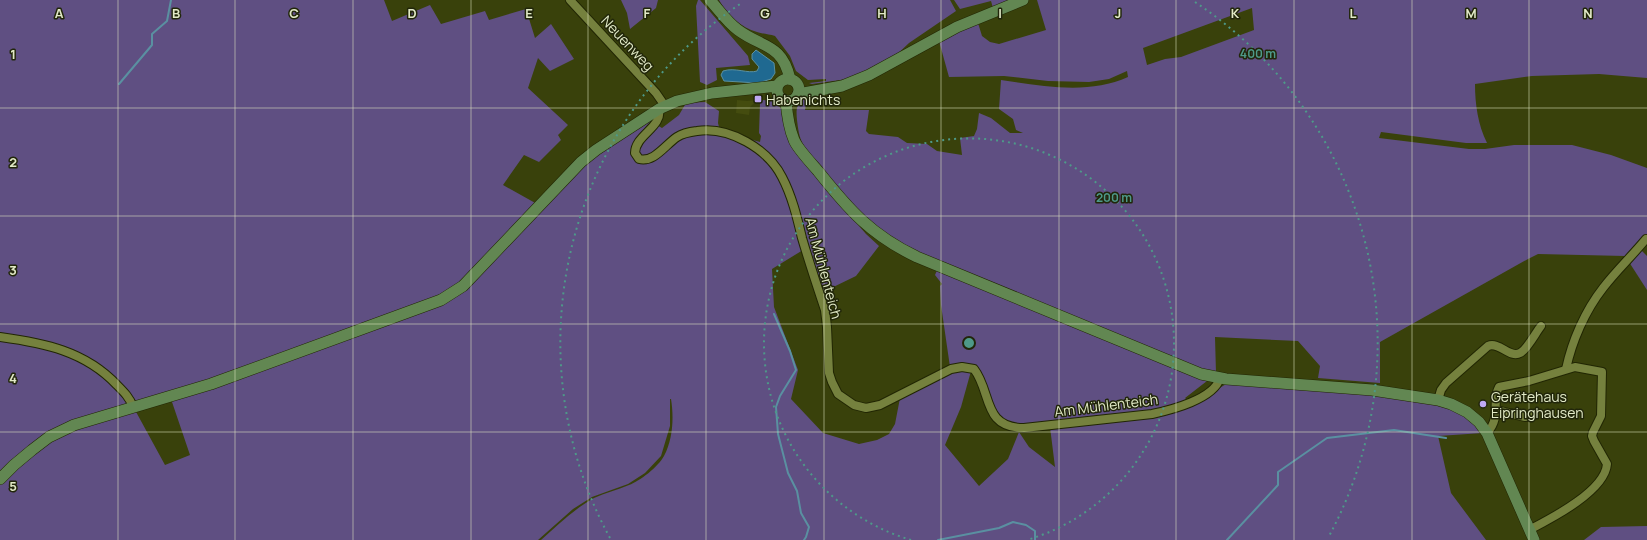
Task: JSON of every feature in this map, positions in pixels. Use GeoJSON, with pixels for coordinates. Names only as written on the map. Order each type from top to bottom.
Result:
{"type":"FeatureCollection","features":[{"type":"Feature","properties":{"kind":"main road"},"geometry":{"type":"LineString","coordinates":[[710,0],[737,29],[760,41],[782,56],[800,147],[849,208],[867,226],[893,245],[917,257],[1201,374],[1220,378],[1381,391],[1438,400],[1451,404],[1467,412],[1479,422],[1487,433],[1532,535]]}},
{"type":"Feature","properties":{"kind":"main road"},"geometry":{"type":"LineString","coordinates":[[0,479],[28,453],[49,437],[67,428],[210,384],[425,307],[446,298],[463,286],[585,159],[662,108],[677,101],[718,92],[788,90],[851,82],[879,71],[957,27],[1022,0]]}},
{"type":"Feature","properties":{"kind":"street","name":"Neuenweg"},"geometry":{"type":"LineString","coordinates":[[570,0],[656,93],[662,108]]}},
{"type":"Feature","properties":{"kind":"street","name":"Am Mühlenteich"},"geometry":{"type":"LineString","coordinates":[[662,108],[656,122],[636,145],[635,152],[639,159],[645,160],[651,158],[677,137],[685,133],[699,131],[718,132],[733,135],[750,144],[770,158],[782,176],[792,201],[824,310],[827,326],[829,373],[838,394],[854,405],[866,408],[880,405],[951,369],[962,367],[974,369],[980,376],[988,404],[995,417],[1002,423],[1024,428],[1152,414],[1173,410],[1209,392],[1216,387],[1220,378]]}},
{"type":"Feature","properties":{"kind":"street"},"geometry":{"type":"LineString","coordinates":[[1566,369],[1574,342],[1586,315],[1602,289],[1646,240]]}},
{"type":"Feature","properties":{"kind":"street"},"geometry":{"type":"LineString","coordinates":[[1438,400],[1441,390],[1446,383],[1488,346],[1494,345],[1513,354],[1520,353],[1541,326]]}},
{"type":"Feature","properties":{"kind":"street"},"geometry":{"type":"LineString","coordinates":[[0,337],[48,345],[81,357],[113,380],[126,395],[133,407]]}},
{"type":"Feature","properties":{"kind":"street"},"geometry":{"type":"LineString","coordinates":[[1487,433],[1494,423],[1497,392],[1499,388],[1530,381],[1575,367],[1602,372],[1601,416],[1592,436],[1606,459],[1607,468],[1602,480],[1592,490],[1532,535]]}},
{"type":"Feature","properties":{"kind":"street"},"geometry":{"type":"LineString","coordinates":[[1496,410],[1525,417],[1532,416]]}},
{"type":"Feature","properties":{"kind":"shaded area"},"geometry":{"type":"Polygon","coordinates":[[[0,0],[384,0],[392,21],[430,5],[441,24],[485,11],[489,20],[526,9],[535,38],[551,24],[574,59],[550,71],[538,58],[528,88],[568,125],[558,135],[561,140],[539,162],[524,155],[503,185],[537,204],[586,161],[654,116],[657,125],[662,128],[679,115],[686,103],[705,102],[719,111],[718,123],[720,131],[760,142],[760,103],[763,100],[773,101],[784,111],[792,143],[839,203],[866,234],[879,246],[856,276],[823,292],[803,250],[772,269],[774,307],[798,370],[791,399],[823,433],[859,444],[877,440],[889,434],[895,424],[900,398],[951,372],[962,369],[971,371],[961,407],[945,445],[979,486],[1008,459],[1019,432],[1029,447],[1055,467],[1050,427],[1153,415],[1211,393],[1228,383],[1379,394],[1414,400],[1450,409],[1466,417],[1483,433],[1438,436],[1451,493],[1486,540],[541,540],[587,502],[598,496],[633,483],[658,465],[664,456],[671,435],[672,413],[670,399],[670,426],[661,456],[645,473],[628,484],[592,497],[573,509],[538,540],[0,540],[0,484],[51,438],[135,410],[165,465],[190,455],[171,399],[136,401],[92,362],[0,335],[0,0]]]}},
{"type":"Feature","properties":{"kind":"shaded area"},"geometry":{"type":"Polygon","coordinates":[[[621,0],[658,0],[656,8],[630,29],[627,13],[621,0]]]}},
{"type":"Feature","properties":{"kind":"shaded area"},"geometry":{"type":"Polygon","coordinates":[[[698,0],[700,0],[748,56],[750,65],[716,68],[717,80],[707,85],[700,82],[696,6],[698,0]]]}},
{"type":"Feature","properties":{"kind":"shaded area"},"geometry":{"type":"Polygon","coordinates":[[[719,0],[950,0],[956,11],[909,43],[892,59],[847,79],[812,84],[809,83],[826,81],[826,79],[808,80],[796,71],[790,56],[775,36],[759,33],[740,24],[730,15],[719,0]]]}},
{"type":"Feature","properties":{"kind":"shaded area"},"geometry":{"type":"Polygon","coordinates":[[[954,0],[1011,0],[993,8],[991,1],[960,9],[954,0]]]}},
{"type":"Feature","properties":{"kind":"shaded area"},"geometry":{"type":"Polygon","coordinates":[[[1037,0],[1647,0],[1647,78],[1599,74],[1532,76],[1475,84],[1481,129],[1487,143],[1466,143],[1381,132],[1379,138],[1469,149],[1485,149],[1514,145],[1572,145],[1611,155],[1647,168],[1647,234],[1625,256],[1538,254],[1528,259],[1380,342],[1380,383],[1318,378],[1320,366],[1298,341],[1215,337],[1216,373],[1164,364],[1207,381],[1185,398],[1189,402],[1173,408],[1044,424],[1015,425],[1004,420],[995,413],[980,372],[950,367],[941,305],[940,286],[942,284],[935,275],[940,263],[910,250],[889,238],[868,220],[847,198],[810,157],[799,132],[797,109],[798,105],[803,99],[818,95],[806,105],[805,110],[869,110],[866,131],[869,134],[898,137],[907,143],[927,144],[937,151],[962,155],[960,138],[974,136],[977,129],[979,113],[991,118],[1010,133],[1023,133],[1016,130],[1013,119],[999,109],[1001,80],[1065,88],[1097,86],[1113,83],[1128,77],[1127,71],[1109,79],[1089,82],[1048,81],[1004,76],[949,77],[939,41],[978,23],[982,36],[990,42],[999,44],[1046,30],[1037,0]],[[1252,8],[1143,48],[1147,65],[1165,59],[1181,57],[1254,30],[1252,8]]]}},
{"type":"Feature","properties":{"kind":"shaded area"},"geometry":{"type":"Polygon","coordinates":[[[737,100],[757,100],[750,107],[749,115],[736,113],[737,100]]]}},
{"type":"Feature","properties":{"kind":"shaded area"},"geometry":{"type":"Polygon","coordinates":[[[1640,249],[1647,256],[1647,290],[1629,262],[1640,249]]]}},
{"type":"Feature","properties":{"kind":"shaded area"},"geometry":{"type":"Polygon","coordinates":[[[0,338],[69,354],[111,382],[128,403],[79,420],[0,474],[0,338]]]}},
{"type":"Feature","properties":{"kind":"shaded area"},"geometry":{"type":"Polygon","coordinates":[[[1647,526],[1647,540],[1584,540],[1601,527],[1647,526]]]}},
{"type":"Feature","properties":{"kind":"water"},"geometry":{"type":"Polygon","coordinates":[[[756,50],[774,63],[775,73],[771,79],[758,83],[724,81],[721,75],[723,71],[757,71],[759,67],[752,59],[752,54],[756,50]]]}},
{"type":"Feature","properties":{"kind":"waterway"},"geometry":{"type":"LineString","coordinates":[[119,84],[152,45],[152,34],[167,21],[171,0]]}},
{"type":"Feature","properties":{"kind":"waterway"},"geometry":{"type":"LineString","coordinates":[[774,314],[790,351],[796,370],[780,396],[776,407],[778,434],[788,473],[797,491],[801,513],[809,527],[804,540]]}},
{"type":"Feature","properties":{"kind":"waterway"},"geometry":{"type":"LineString","coordinates":[[1227,540],[1278,485],[1278,472],[1327,438],[1394,430],[1446,438]]}},
{"type":"Feature","properties":{"kind":"waterway"},"geometry":{"type":"LineString","coordinates":[[938,540],[999,528],[1013,522],[1026,525],[1035,531],[1035,540]]}},
{"type":"Feature","properties":{"kind":"place","name":"Habenichts"},"geometry":{"type":"Point","coordinates":[758,99]}},
{"type":"Feature","properties":{"kind":"place","name":"Gerätehaus Eipringhausen"},"geometry":{"type":"Point","coordinates":[1483,404]}}]}
